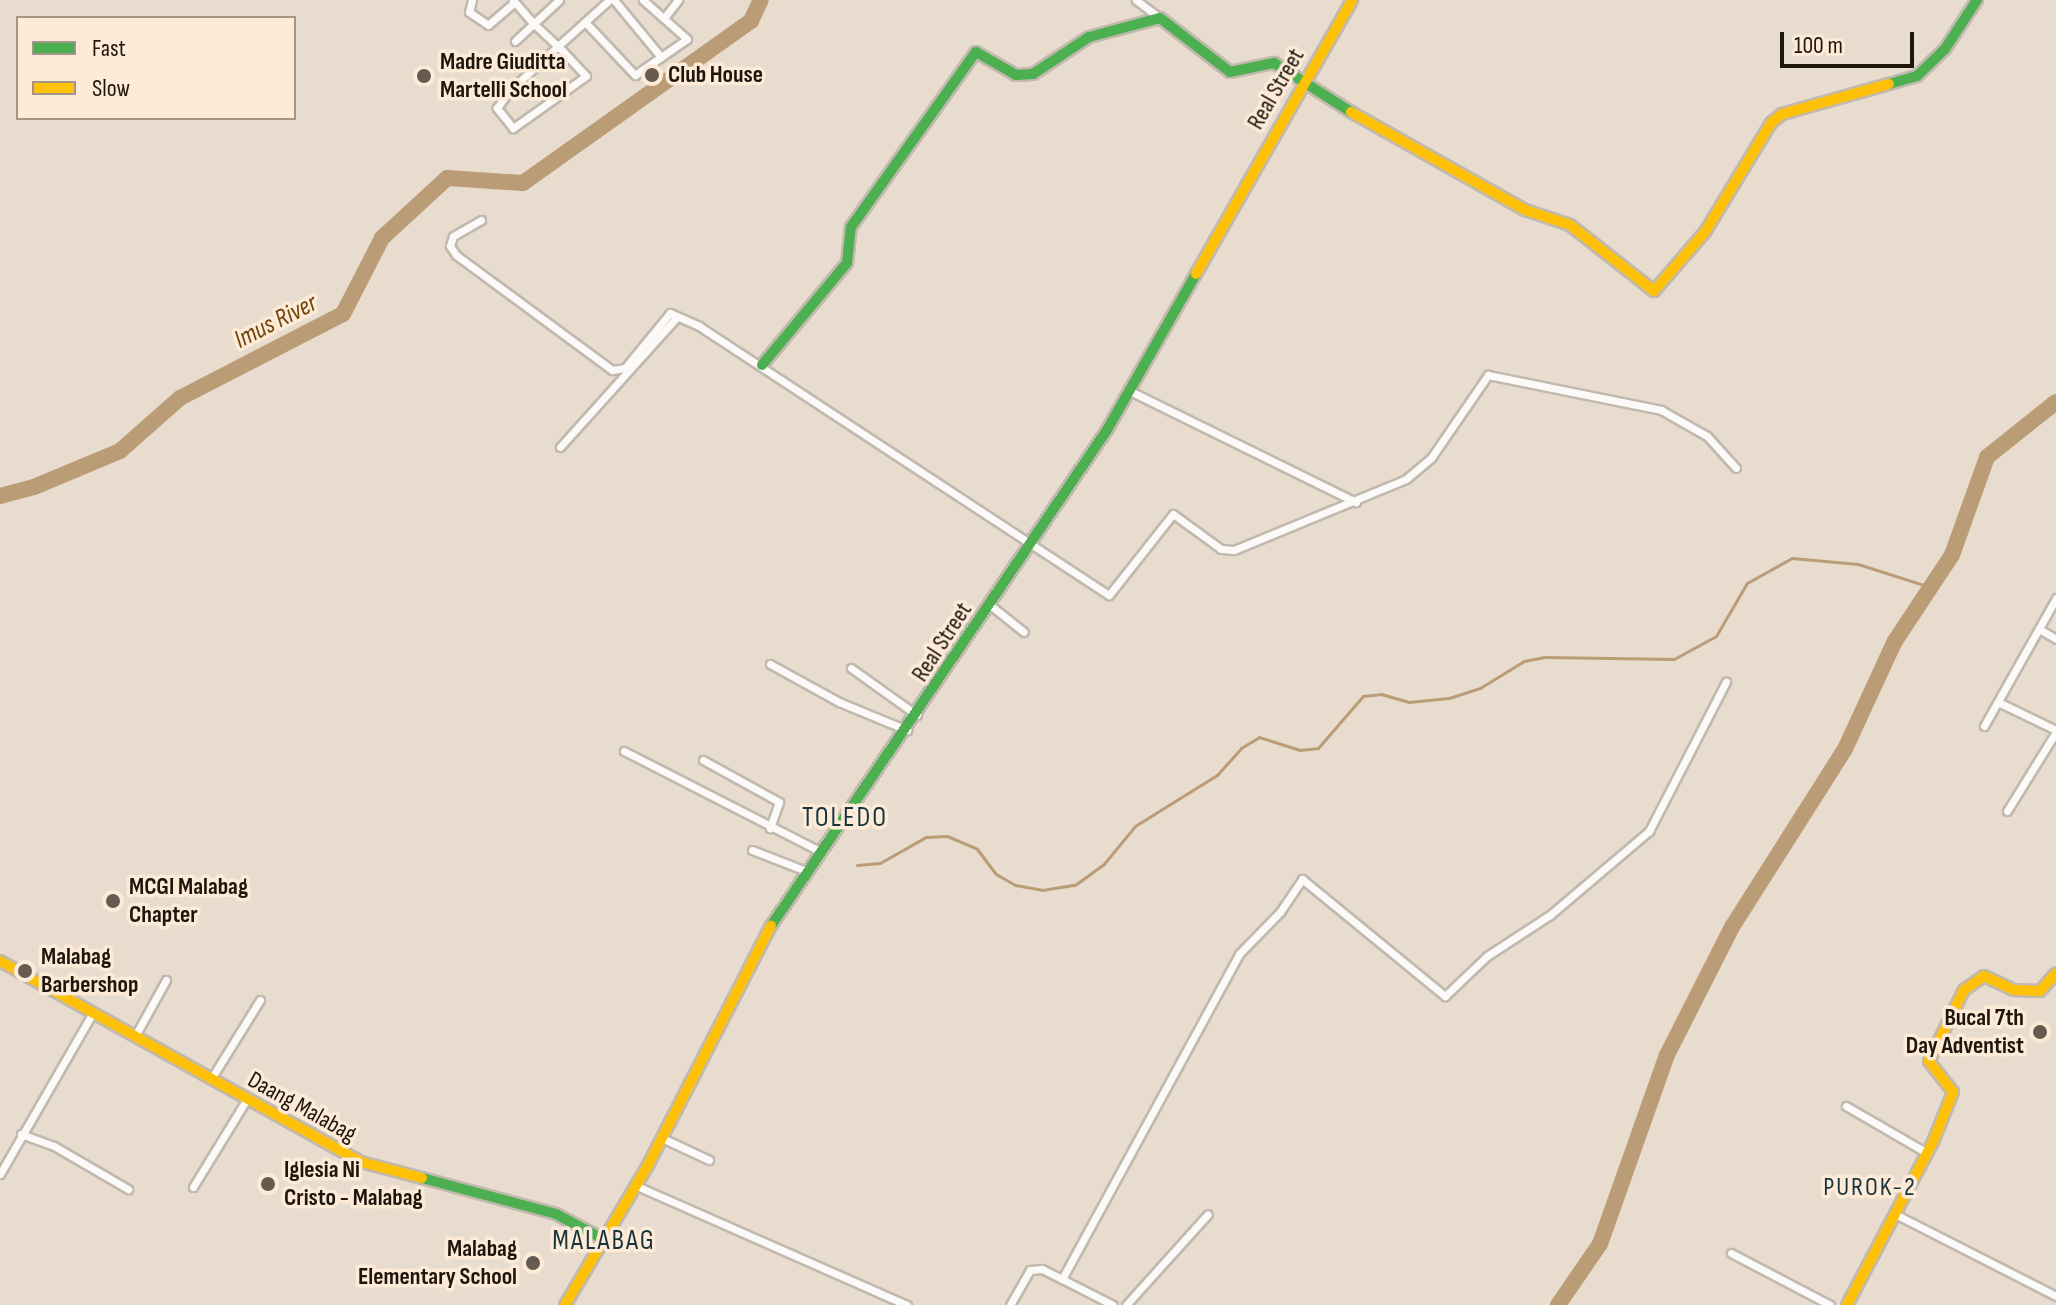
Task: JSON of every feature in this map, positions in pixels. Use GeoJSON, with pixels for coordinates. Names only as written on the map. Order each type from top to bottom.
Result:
{"type":"FeatureCollection","features":[{"type":"Feature","properties":{"kind":"street"},"geometry":{"type":"LineString","coordinates":[[472,0],[469,12],[488,25],[514,1],[534,24],[558,46],[586,76],[513,128],[497,108],[558,46],[612,0],[661,57]]}},
{"type":"Feature","properties":{"kind":"street"},"geometry":{"type":"LineString","coordinates":[[515,41],[559,0]]}},
{"type":"Feature","properties":{"kind":"street"},"geometry":{"type":"LineString","coordinates":[[585,22],[635,75],[687,39],[643,0]]}},
{"type":"Feature","properties":{"kind":"street"},"geometry":{"type":"LineString","coordinates":[[664,18],[678,0]]}},
{"type":"Feature","properties":{"kind":"street"},"geometry":{"type":"LineString","coordinates":[[1136,0],[1230,72],[1274,63],[1301,83],[1484,190],[1570,225],[1654,291],[1705,232],[1771,123],[1782,114],[1917,76],[1939,58],[1977,0]]}},
{"type":"Feature","properties":{"kind":"street","name":"Real Street"},"geometry":{"type":"LineString","coordinates":[[565,1305],[637,1186],[761,940],[806,871],[907,730],[1130,391],[1301,83],[1352,0]]}},
{"type":"Feature","properties":{"kind":"street"},"geometry":{"type":"LineString","coordinates":[[762,365],[847,263],[851,227],[971,54],[976,52],[1016,75],[1033,74],[1089,37],[1160,18]]}},
{"type":"Feature","properties":{"kind":"street"},"geometry":{"type":"LineString","coordinates":[[481,220],[453,236],[450,246],[456,255],[612,370],[625,368],[670,313],[762,365],[1028,543],[1112,595],[1173,514],[1225,550],[1356,502],[1406,479],[1431,458],[1488,375],[1661,410],[1707,436],[1736,468]]}},
{"type":"Feature","properties":{"kind":"street"},"geometry":{"type":"LineString","coordinates":[[560,447],[677,317]]}},
{"type":"Feature","properties":{"kind":"street"},"geometry":{"type":"LineString","coordinates":[[1130,391],[1356,502]]}},
{"type":"Feature","properties":{"kind":"street"},"geometry":{"type":"LineString","coordinates":[[1984,726],[2056,598]]}},
{"type":"Feature","properties":{"kind":"street"},"geometry":{"type":"LineString","coordinates":[[990,605],[1024,632]]}},
{"type":"Feature","properties":{"kind":"street"},"geometry":{"type":"LineString","coordinates":[[2039,629],[2056,639]]}},
{"type":"Feature","properties":{"kind":"street"},"geometry":{"type":"LineString","coordinates":[[770,664],[828,697],[907,730]]}},
{"type":"Feature","properties":{"kind":"street"},"geometry":{"type":"LineString","coordinates":[[851,668],[917,715]]}},
{"type":"Feature","properties":{"kind":"street"},"geometry":{"type":"LineString","coordinates":[[1062,1279],[1239,954],[1280,912],[1302,879],[1445,996],[1487,956],[1550,915],[1649,831],[1726,682]]}},
{"type":"Feature","properties":{"kind":"street"},"geometry":{"type":"LineString","coordinates":[[1998,702],[2056,731],[2007,811]]}},
{"type":"Feature","properties":{"kind":"street"},"geometry":{"type":"LineString","coordinates":[[624,751],[822,852]]}},
{"type":"Feature","properties":{"kind":"street"},"geometry":{"type":"LineString","coordinates":[[703,760],[779,802],[770,828]]}},
{"type":"Feature","properties":{"kind":"street"},"geometry":{"type":"LineString","coordinates":[[752,850],[806,871]]}},
{"type":"Feature","properties":{"kind":"street","name":"Daang Malabag"},"geometry":{"type":"LineString","coordinates":[[0,961],[373,1166],[556,1214],[605,1240]]}},
{"type":"Feature","properties":{"kind":"street"},"geometry":{"type":"LineString","coordinates":[[1847,1305],[1927,1153],[1953,1092],[1929,1061],[1964,990],[1984,976],[2014,990],[2040,991],[2056,973]]}},
{"type":"Feature","properties":{"kind":"street"},"geometry":{"type":"LineString","coordinates":[[135,1036],[166,980]]}},
{"type":"Feature","properties":{"kind":"street"},"geometry":{"type":"LineString","coordinates":[[211,1079],[260,1000]]}},
{"type":"Feature","properties":{"kind":"street"},"geometry":{"type":"LineString","coordinates":[[0,1174],[93,1012]]}},
{"type":"Feature","properties":{"kind":"street"},"geometry":{"type":"LineString","coordinates":[[193,1187],[247,1099]]}},
{"type":"Feature","properties":{"kind":"street"},"geometry":{"type":"LineString","coordinates":[[1846,1106],[1927,1153]]}},
{"type":"Feature","properties":{"kind":"street"},"geometry":{"type":"LineString","coordinates":[[21,1134],[54,1146],[128,1189]]}},
{"type":"Feature","properties":{"kind":"street"},"geometry":{"type":"LineString","coordinates":[[662,1138],[709,1160]]}},
{"type":"Feature","properties":{"kind":"street"},"geometry":{"type":"LineString","coordinates":[[637,1186],[907,1305]]}},
{"type":"Feature","properties":{"kind":"street"},"geometry":{"type":"LineString","coordinates":[[1126,1305],[1208,1214]]}},
{"type":"Feature","properties":{"kind":"street"},"geometry":{"type":"LineString","coordinates":[[1895,1214],[2056,1296]]}},
{"type":"Feature","properties":{"kind":"street"},"geometry":{"type":"LineString","coordinates":[[1731,1253],[1830,1305]]}},
{"type":"Feature","properties":{"kind":"street"},"geometry":{"type":"LineString","coordinates":[[1010,1305],[1030,1270],[1042,1269],[1113,1305]]}},
{"type":"Feature","properties":{"kind":"waterway","name":"Imus River"},"geometry":{"type":"LineString","coordinates":[[0,496],[34,487],[120,451],[180,398],[343,314],[382,238],[447,178],[523,183],[751,21],[761,0]]}},
{"type":"Feature","properties":{"kind":"waterway"},"geometry":{"type":"LineString","coordinates":[[1558,1305],[1600,1244],[1667,1055],[1732,927],[1845,749],[1895,641],[1952,555],[1987,457],[2056,402]]}},
{"type":"Feature","properties":{"kind":"waterway"},"geometry":{"type":"LineString","coordinates":[[857,865],[880,863],[926,837],[947,836],[977,849],[996,874],[1015,885],[1042,890],[1075,885],[1103,865],[1135,826],[1217,775],[1241,748],[1259,737],[1300,750],[1318,748],[1363,696],[1381,694],[1409,702],[1449,698],[1480,688],[1524,661],[1544,657],[1674,659],[1716,636],[1747,583],[1792,558],[1858,564],[1930,587]]}},
{"type":"Feature","properties":{"kind":"traffic: fast"},"geometry":{"type":"LineString","coordinates":[[1889,84],[1917,76],[1945,49],[1977,0]]}},
{"type":"Feature","properties":{"kind":"traffic: fast"},"geometry":{"type":"LineString","coordinates":[[762,365],[847,263],[851,227],[976,52],[1016,75],[1033,74],[1089,37],[1160,18],[1230,72],[1274,63],[1351,112]]}},
{"type":"Feature","properties":{"kind":"traffic: fast"},"geometry":{"type":"LineString","coordinates":[[771,926],[1107,430],[1196,274]]}},
{"type":"Feature","properties":{"kind":"traffic: fast"},"geometry":{"type":"LineString","coordinates":[[422,1178],[556,1214],[605,1240]]}},
{"type":"Feature","properties":{"kind":"traffic: slow"},"geometry":{"type":"LineString","coordinates":[[1196,274],[1352,0]]}},
{"type":"Feature","properties":{"kind":"traffic: slow"},"geometry":{"type":"LineString","coordinates":[[1351,112],[1525,210],[1570,225],[1654,291],[1705,232],[1771,123],[1782,114],[1889,84]]}},
{"type":"Feature","properties":{"kind":"traffic: slow"},"geometry":{"type":"LineString","coordinates":[[565,1305],[648,1165],[771,926]]}},
{"type":"Feature","properties":{"kind":"traffic: slow"},"geometry":{"type":"LineString","coordinates":[[0,961],[361,1162],[422,1178]]}},
{"type":"Feature","properties":{"kind":"traffic: slow"},"geometry":{"type":"LineString","coordinates":[[1847,1305],[1933,1142],[1953,1092],[1929,1061],[1964,990],[1984,976],[2014,990],[2040,991],[2056,973]]}},
{"type":"Feature","properties":{"kind":"place","name":"Club House"},"geometry":{"type":"Point","coordinates":[652,75]}},
{"type":"Feature","properties":{"kind":"place","name":"Madre Giuditta Martelli School"},"geometry":{"type":"Point","coordinates":[424,76]}},
{"type":"Feature","properties":{"kind":"place","name":"MCGI Malabag Chapter"},"geometry":{"type":"Point","coordinates":[113,901]}},
{"type":"Feature","properties":{"kind":"place","name":"Malabag Barbershop"},"geometry":{"type":"Point","coordinates":[25,971]}},
{"type":"Feature","properties":{"kind":"place","name":"Bucal 7th Day Adventist"},"geometry":{"type":"Point","coordinates":[2040,1032]}},
{"type":"Feature","properties":{"kind":"place","name":"Iglesia Ni Cristo - Malabag"},"geometry":{"type":"Point","coordinates":[268,1184]}},
{"type":"Feature","properties":{"kind":"place","name":"Malabag Elementary School"},"geometry":{"type":"Point","coordinates":[533,1263]}},
{"type":"Feature","properties":{"kind":"district","name":"TOLEDO"},"geometry":{"type":"Point","coordinates":[845,818]}},
{"type":"Feature","properties":{"kind":"district","name":"PUROK-2"},"geometry":{"type":"Point","coordinates":[1870,1188]}},
{"type":"Feature","properties":{"kind":"district","name":"MALABAG"},"geometry":{"type":"Point","coordinates":[604,1241]}}]}
